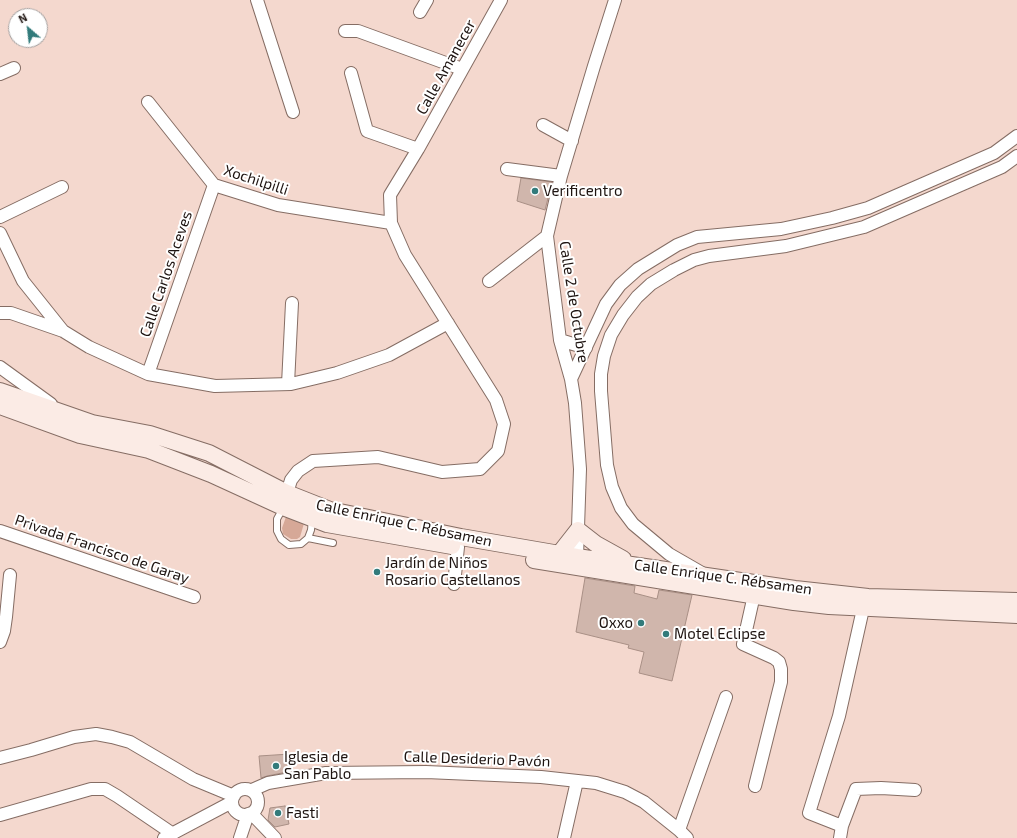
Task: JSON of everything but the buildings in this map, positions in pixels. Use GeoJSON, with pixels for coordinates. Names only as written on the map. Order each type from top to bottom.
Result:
{"type":"FeatureCollection","features":[{"type":"Feature","properties":{"kind":"main road","name":"Calle Enrique C. Rébsamen"},"geometry":{"type":"LineString","coordinates":[[0,391],[51,406],[92,423],[150,434],[209,453],[285,500]]}},
{"type":"Feature","properties":{"kind":"main road","name":"Calle Enrique C. Rébsamen"},"geometry":{"type":"LineString","coordinates":[[0,406],[80,435],[149,450],[312,511],[327,524],[458,547],[580,562],[794,602],[863,609],[1017,615]]}},
{"type":"Feature","properties":{"kind":"main road","name":"Calle Enrique C. Rébsamen"},"geometry":{"type":"LineString","coordinates":[[312,511],[330,510],[462,537],[560,553],[580,562],[638,565],[795,589],[868,597],[1017,601]]}},
{"type":"Feature","properties":{"kind":"main road"},"geometry":{"type":"LineString","coordinates":[[560,553],[578,530],[596,544],[616,556],[638,565]]}},
{"type":"Feature","properties":{"kind":"street"},"geometry":{"type":"LineString","coordinates":[[257,0],[293,112]]}},
{"type":"Feature","properties":{"kind":"street"},"geometry":{"type":"LineString","coordinates":[[420,12],[427,0]]}},
{"type":"Feature","properties":{"kind":"street","name":"Calle Amanecer"},"geometry":{"type":"LineString","coordinates":[[285,500],[291,480],[298,470],[313,461],[378,458],[442,472],[480,469],[498,451],[504,424],[496,400],[405,255],[391,223],[390,195],[418,149],[501,0]]}},
{"type":"Feature","properties":{"kind":"street","name":"Calle 2 de Octubre"},"geometry":{"type":"LineString","coordinates":[[580,562],[578,530],[580,469],[575,403],[571,379],[560,340],[547,236],[561,176],[615,0]]}},
{"type":"Feature","properties":{"kind":"street"},"geometry":{"type":"LineString","coordinates":[[345,31],[358,31],[462,69]]}},
{"type":"Feature","properties":{"kind":"street"},"geometry":{"type":"LineString","coordinates":[[0,74],[14,68]]}},
{"type":"Feature","properties":{"kind":"street"},"geometry":{"type":"LineString","coordinates":[[351,73],[367,131],[418,149]]}},
{"type":"Feature","properties":{"kind":"street","name":"Xochilpilli"},"geometry":{"type":"LineString","coordinates":[[148,102],[214,185],[278,205],[391,223]]}},
{"type":"Feature","properties":{"kind":"street"},"geometry":{"type":"LineString","coordinates":[[543,125],[572,142]]}},
{"type":"Feature","properties":{"kind":"street"},"geometry":{"type":"LineString","coordinates":[[571,379],[606,304],[620,285],[638,269],[677,245],[698,237],[781,228],[841,216],[868,208],[933,181],[994,153],[1017,136]]}},
{"type":"Feature","properties":{"kind":"street"},"geometry":{"type":"LineString","coordinates":[[709,576],[669,554],[633,524],[621,508],[612,487],[607,465],[601,374],[604,356],[611,335],[623,315],[637,297],[652,284],[674,270],[694,260],[709,256],[786,246],[864,228],[1002,167],[1017,156]]}},
{"type":"Feature","properties":{"kind":"street"},"geometry":{"type":"LineString","coordinates":[[507,169],[561,176]]}},
{"type":"Feature","properties":{"kind":"street","name":"Calle Carlos Aceves"},"geometry":{"type":"LineString","coordinates":[[148,374],[214,185]]}},
{"type":"Feature","properties":{"kind":"street"},"geometry":{"type":"LineString","coordinates":[[0,217],[62,187]]}},
{"type":"Feature","properties":{"kind":"street"},"geometry":{"type":"LineString","coordinates":[[841,216],[845,232]]}},
{"type":"Feature","properties":{"kind":"street"},"geometry":{"type":"LineString","coordinates":[[0,233],[23,282],[63,331]]}},
{"type":"Feature","properties":{"kind":"street"},"geometry":{"type":"LineString","coordinates":[[489,281],[547,236]]}},
{"type":"Feature","properties":{"kind":"street"},"geometry":{"type":"LineString","coordinates":[[288,384],[292,302]]}},
{"type":"Feature","properties":{"kind":"street"},"geometry":{"type":"LineString","coordinates":[[0,313],[11,313],[63,331],[89,347],[148,374],[214,386],[288,384],[337,373],[389,355],[448,323]]}},
{"type":"Feature","properties":{"kind":"street"},"geometry":{"type":"LineString","coordinates":[[560,340],[586,348]]}},
{"type":"Feature","properties":{"kind":"street"},"geometry":{"type":"LineString","coordinates":[[0,367],[51,406]]}},
{"type":"Feature","properties":{"kind":"street","name":"Privada Francisco de Garay"},"geometry":{"type":"LineString","coordinates":[[0,531],[194,597]]}},
{"type":"Feature","properties":{"kind":"street"},"geometry":{"type":"LineString","coordinates":[[454,584],[458,547]]}},
{"type":"Feature","properties":{"kind":"street"},"geometry":{"type":"LineString","coordinates":[[0,642],[4,631],[10,575]]}},
{"type":"Feature","properties":{"kind":"street"},"geometry":{"type":"LineString","coordinates":[[754,595],[744,644],[774,658],[779,662],[782,682],[755,786]]}},
{"type":"Feature","properties":{"kind":"street"},"geometry":{"type":"LineString","coordinates":[[842,826],[809,813],[839,716],[863,609]]}},
{"type":"Feature","properties":{"kind":"street"},"geometry":{"type":"LineString","coordinates":[[683,834],[726,697]]}},
{"type":"Feature","properties":{"kind":"street"},"geometry":{"type":"LineString","coordinates":[[0,758],[74,738],[96,734],[130,742],[192,779],[233,799]]}},
{"type":"Feature","properties":{"kind":"street","name":"Calle Desiderio Pavón"},"geometry":{"type":"LineString","coordinates":[[252,790],[268,783],[326,773],[426,772],[541,777],[596,783],[625,792],[644,802],[683,834]]}},
{"type":"Feature","properties":{"kind":"street"},"geometry":{"type":"LineString","coordinates":[[564,838],[577,781]]}},
{"type":"Feature","properties":{"kind":"street"},"geometry":{"type":"LineString","coordinates":[[840,838],[842,826],[856,790],[881,788],[915,790]]}},
{"type":"Feature","properties":{"kind":"street"},"geometry":{"type":"LineString","coordinates":[[0,815],[90,789],[104,789],[118,796],[168,836],[233,799],[238,791],[245,789],[252,790],[257,795],[258,802],[256,808],[250,814],[240,838]]}},
{"type":"Feature","properties":{"kind":"street"},"geometry":{"type":"LineString","coordinates":[[233,799],[234,808],[239,813],[250,814],[275,838]]}},
{"type":"Feature","properties":{"kind":"lane"},"geometry":{"type":"LineString","coordinates":[[285,500],[277,519],[277,530],[281,539],[289,545],[301,544],[308,538],[311,530],[312,511]]}},
{"type":"Feature","properties":{"kind":"lane"},"geometry":{"type":"LineString","coordinates":[[308,538],[333,543]]}},
{"type":"Feature","properties":{"kind":"shaded area"},"geometry":{"type":"Polygon","coordinates":[[[287,514],[305,520],[300,537],[297,539],[291,539],[283,534],[282,528],[287,514]]]}},
{"type":"Feature","properties":{"kind":"place","name":"Verificentro"},"geometry":{"type":"Point","coordinates":[535,191]}},
{"type":"Feature","properties":{"kind":"place","name":"Jardín de Niños Rosario Castellanos"},"geometry":{"type":"Point","coordinates":[377,572]}},
{"type":"Feature","properties":{"kind":"place","name":"Oxxo"},"geometry":{"type":"Point","coordinates":[641,623]}},
{"type":"Feature","properties":{"kind":"place","name":"Motel Eclipse"},"geometry":{"type":"Point","coordinates":[666,634]}},
{"type":"Feature","properties":{"kind":"place","name":"Iglesia de San Pablo"},"geometry":{"type":"Point","coordinates":[276,766]}},
{"type":"Feature","properties":{"kind":"place","name":"Fasti"},"geometry":{"type":"Point","coordinates":[278,813]}}]}
